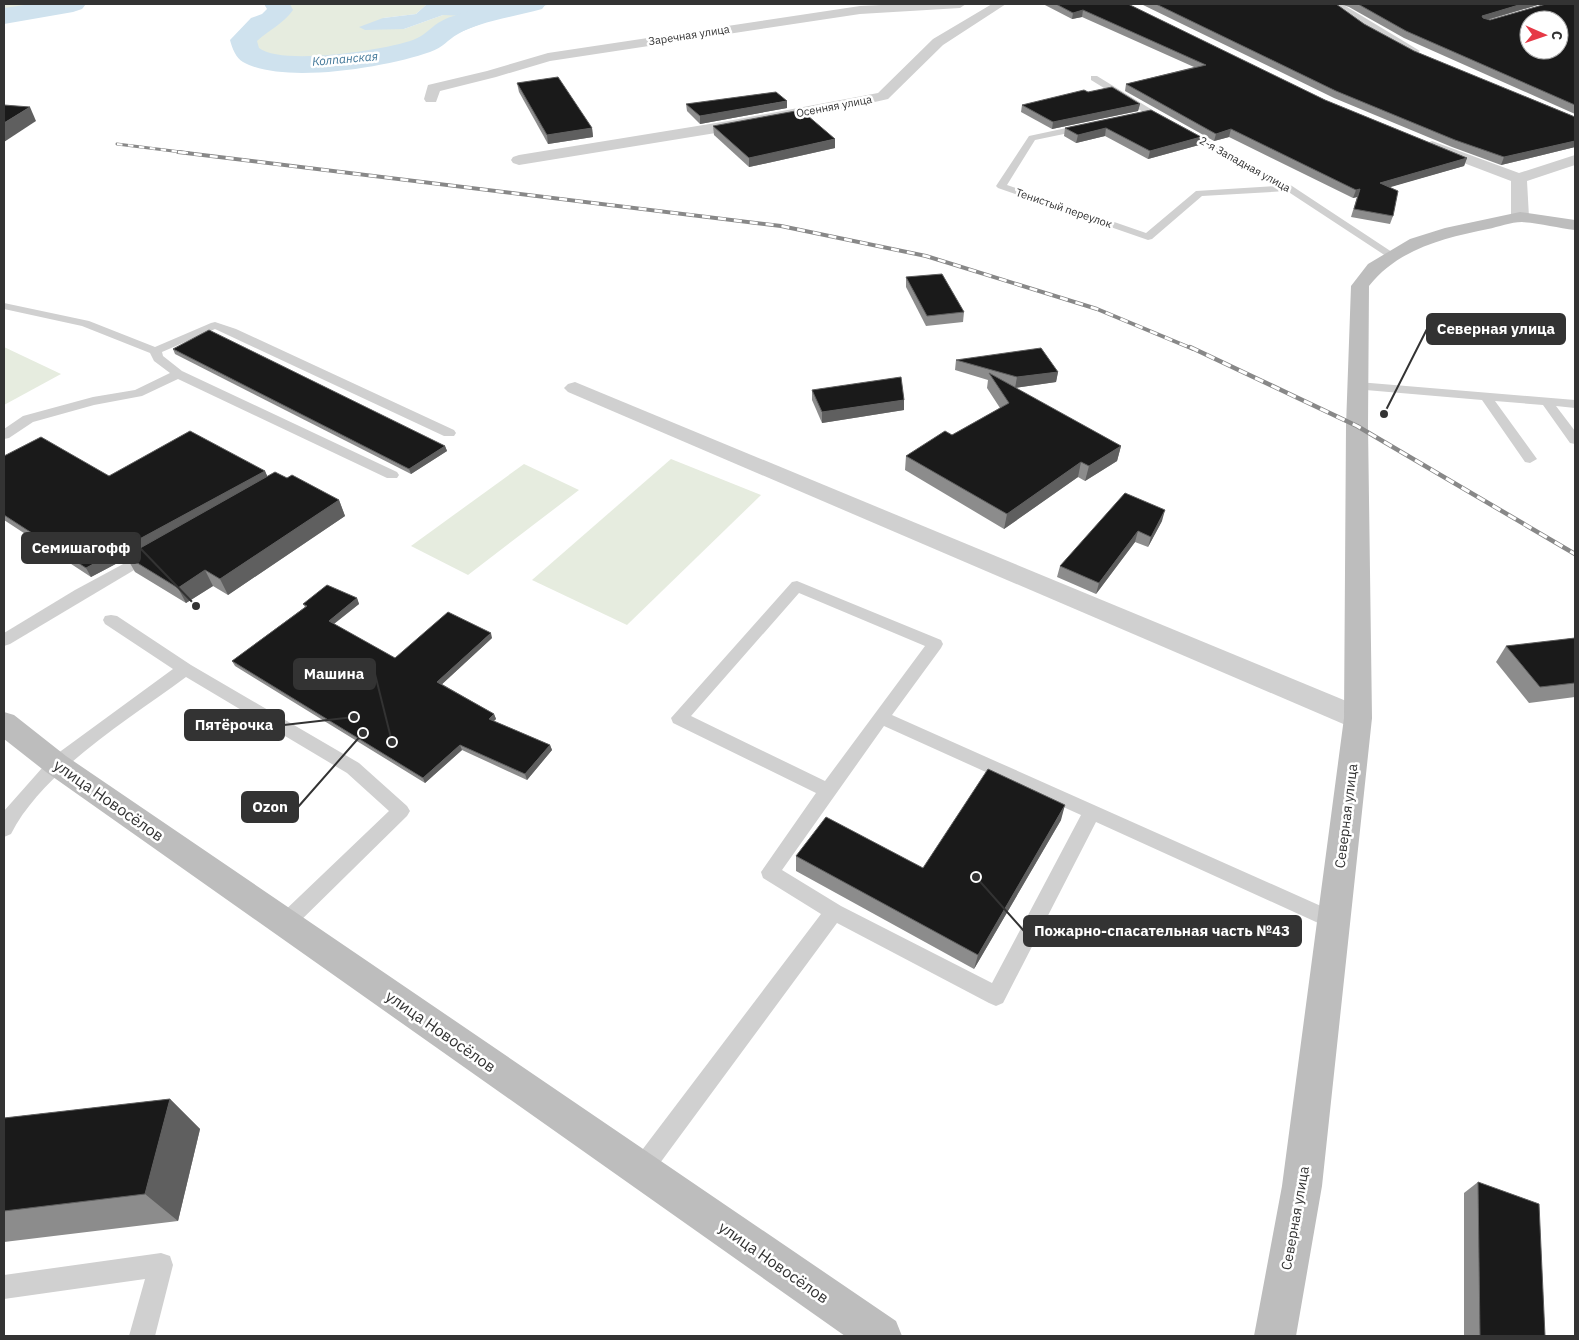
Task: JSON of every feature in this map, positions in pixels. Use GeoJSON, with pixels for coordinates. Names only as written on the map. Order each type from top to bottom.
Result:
{"type":"FeatureCollection","features":[{"type":"Feature","properties":{"kind":"street","name":"Заречная улица"},"geometry":{"type":"LineString","coordinates":[[431,99],[433,88],[491,74],[548,57],[860,10],[960,4]]}},
{"type":"Feature","properties":{"kind":"street","name":"Осенняя улица"},"geometry":{"type":"LineString","coordinates":[[518,160],[728,126],[883,96],[938,42],[1000,4]]}},
{"type":"Feature","properties":{"kind":"street"},"geometry":{"type":"LineString","coordinates":[[1334,4],[1368,26],[1426,57]]}},
{"type":"Feature","properties":{"kind":"street"},"geometry":{"type":"LineString","coordinates":[[1418,140],[1519,178],[1575,160]]}},
{"type":"Feature","properties":{"kind":"street"},"geometry":{"type":"LineString","coordinates":[[1519,178],[1520,218]]}},
{"type":"Feature","properties":{"kind":"street","name":"Северная улица"},"geometry":{"type":"LineString","coordinates":[[1275,1336],[1302,1186],[1358,718],[1358,386],[1360,286],[1374,268],[1393,256],[1416,243],[1445,233],[1520,218],[1575,225]]}},
{"type":"Feature","properties":{"kind":"street"},"geometry":{"type":"LineString","coordinates":[[575,388],[1358,718]]}},
{"type":"Feature","properties":{"kind":"street","name":"улица Новосёлов"},"geometry":{"type":"LineString","coordinates":[[4,724],[56,764],[881,1336]]}},
{"type":"Feature","properties":{"kind":"lane","name":"2-я Западная улица"},"geometry":{"type":"LineString","coordinates":[[1094,78],[1151,113],[1289,188],[1393,256]]}},
{"type":"Feature","properties":{"kind":"lane"},"geometry":{"type":"LineString","coordinates":[[1133,117],[1151,113]]}},
{"type":"Feature","properties":{"kind":"lane","name":"Тенистый переулок"},"geometry":{"type":"LineString","coordinates":[[1096,124],[1032,138],[1001,186],[1148,237],[1199,193],[1289,188]]}},
{"type":"Feature","properties":{"kind":"lane"},"geometry":{"type":"LineString","coordinates":[[4,306],[85,323],[155,351],[158,358],[178,374],[392,475]]}},
{"type":"Feature","properties":{"kind":"lane"},"geometry":{"type":"LineString","coordinates":[[155,351],[214,325],[232,331],[450,433]]}},
{"type":"Feature","properties":{"kind":"lane"},"geometry":{"type":"LineString","coordinates":[[4,434],[28,419],[93,401],[138,393],[178,374]]}},
{"type":"Feature","properties":{"kind":"lane"},"geometry":{"type":"LineString","coordinates":[[1358,386],[1575,404]]}},
{"type":"Feature","properties":{"kind":"lane"},"geometry":{"type":"LineString","coordinates":[[1485,396],[1530,459]]}},
{"type":"Feature","properties":{"kind":"lane"},"geometry":{"type":"LineString","coordinates":[[1546,402],[1575,440]]}},
{"type":"Feature","properties":{"kind":"lane"},"geometry":{"type":"LineString","coordinates":[[4,640],[80,594],[162,548]]}},
{"type":"Feature","properties":{"kind":"lane"},"geometry":{"type":"LineString","coordinates":[[828,791],[679,718],[797,586],[935,644],[770,872],[834,912],[996,996],[1092,812]]}},
{"type":"Feature","properties":{"kind":"lane"},"geometry":{"type":"LineString","coordinates":[[111,620],[185,669],[353,768],[401,812],[285,923]]}},
{"type":"Feature","properties":{"kind":"lane"},"geometry":{"type":"LineString","coordinates":[[4,829],[10,816],[56,764],[185,669]]}},
{"type":"Feature","properties":{"kind":"lane"},"geometry":{"type":"LineString","coordinates":[[881,717],[1334,921]]}},
{"type":"Feature","properties":{"kind":"lane"},"geometry":{"type":"LineString","coordinates":[[641,1170],[834,912]]}},
{"type":"Feature","properties":{"kind":"lane"},"geometry":{"type":"LineString","coordinates":[[4,1287],[161,1265],[142,1336]]}},
{"type":"Feature","properties":{"kind":"shaded area"},"geometry":{"type":"Polygon","coordinates":[[[4,4],[73,4],[4,16],[4,4]]]}},
{"type":"Feature","properties":{"kind":"shaded area"},"geometry":{"type":"Polygon","coordinates":[[[276,4],[427,4],[416,14],[383,18],[404,29],[443,15],[465,15],[467,18],[428,42],[399,52],[332,63],[285,64],[266,61],[252,56],[246,49],[243,40],[260,24],[276,14],[280,7],[276,4]]]}},
{"type":"Feature","properties":{"kind":"shaded area"},"geometry":{"type":"Polygon","coordinates":[[[4,347],[61,374],[4,405],[4,347]]]}},
{"type":"Feature","properties":{"kind":"shaded area"},"geometry":{"type":"Polygon","coordinates":[[[671,459],[761,495],[627,625],[532,580],[671,459]]]}},
{"type":"Feature","properties":{"kind":"shaded area"},"geometry":{"type":"Polygon","coordinates":[[[524,464],[579,490],[468,575],[411,546],[524,464]]]}},
{"type":"Feature","properties":{"kind":"water"},"geometry":{"type":"Polygon","coordinates":[[[427,4],[554,4],[515,10],[446,38],[437,38],[467,19],[465,16],[443,15],[404,29],[365,30],[359,27],[383,18],[416,14],[427,4]]]}},
{"type":"Feature","properties":{"kind":"building"},"geometry":{"type":"Polygon","coordinates":[[[1056,4],[1128,4],[1325,100],[1467,158],[1380,183],[1398,191],[1393,216],[1354,209],[1360,189],[1356,190],[1231,129],[1216,134],[1126,84],[1206,65],[1083,10],[1073,13],[1056,4]]]}},
{"type":"Feature","properties":{"kind":"building"},"geometry":{"type":"Polygon","coordinates":[[[1156,4],[1336,4],[1364,24],[1414,51],[1575,117],[1575,141],[1504,157],[1455,140],[1336,91],[1156,4]]]}},
{"type":"Feature","properties":{"kind":"building"},"geometry":{"type":"Polygon","coordinates":[[[1358,4],[1522,4],[1482,16],[1490,20],[1519,12],[1519,60],[1569,60],[1569,10],[1525,10],[1546,4],[1575,4],[1575,105],[1406,31],[1358,4]]]}},
{"type":"Feature","properties":{"kind":"building"},"geometry":{"type":"Polygon","coordinates":[[[558,77],[592,128],[547,135],[517,83],[558,77]]]}},
{"type":"Feature","properties":{"kind":"building"},"geometry":{"type":"Polygon","coordinates":[[[1112,87],[1140,104],[1053,122],[1022,105],[1084,90],[1088,92],[1112,87]]]}},
{"type":"Feature","properties":{"kind":"building"},"geometry":{"type":"Polygon","coordinates":[[[776,92],[787,101],[700,116],[686,104],[776,92]]]}},
{"type":"Feature","properties":{"kind":"building"},"geometry":{"type":"Polygon","coordinates":[[[4,105],[30,107],[4,123],[4,105]]]}},
{"type":"Feature","properties":{"kind":"building"},"geometry":{"type":"Polygon","coordinates":[[[801,110],[835,139],[749,158],[713,126],[801,110]]]}},
{"type":"Feature","properties":{"kind":"building"},"geometry":{"type":"Polygon","coordinates":[[[1151,110],[1201,137],[1150,151],[1106,128],[1078,135],[1065,128],[1151,110]]]}},
{"type":"Feature","properties":{"kind":"building"},"geometry":{"type":"Polygon","coordinates":[[[942,274],[964,312],[927,316],[906,277],[942,274]]]}},
{"type":"Feature","properties":{"kind":"building"},"geometry":{"type":"Polygon","coordinates":[[[209,330],[445,446],[409,469],[173,349],[209,330]]]}},
{"type":"Feature","properties":{"kind":"building"},"geometry":{"type":"Polygon","coordinates":[[[1041,348],[1058,372],[1017,377],[956,360],[1041,348]]]}},
{"type":"Feature","properties":{"kind":"building"},"geometry":{"type":"Polygon","coordinates":[[[989,373],[1121,446],[1089,466],[1081,462],[1007,514],[906,456],[945,431],[952,435],[1009,403],[989,373]]]}},
{"type":"Feature","properties":{"kind":"building"},"geometry":{"type":"Polygon","coordinates":[[[901,377],[904,400],[822,412],[812,390],[901,377]]]}},
{"type":"Feature","properties":{"kind":"building"},"geometry":{"type":"Polygon","coordinates":[[[190,431],[265,471],[86,568],[4,515],[4,456],[41,437],[109,476],[190,431]]]}},
{"type":"Feature","properties":{"kind":"building"},"geometry":{"type":"Polygon","coordinates":[[[275,472],[287,478],[292,475],[339,500],[220,579],[205,570],[178,588],[126,556],[275,472]]]}},
{"type":"Feature","properties":{"kind":"building"},"geometry":{"type":"Polygon","coordinates":[[[1125,493],[1165,510],[1151,537],[1138,531],[1099,583],[1060,566],[1125,493]]]}},
{"type":"Feature","properties":{"kind":"building"},"geometry":{"type":"Polygon","coordinates":[[[327,585],[357,598],[329,621],[395,658],[448,612],[491,633],[437,682],[494,714],[489,719],[550,745],[525,774],[460,745],[423,778],[232,661],[307,606],[303,604],[327,585]]]}},
{"type":"Feature","properties":{"kind":"building"},"geometry":{"type":"Polygon","coordinates":[[[1575,638],[1575,683],[1540,687],[1506,646],[1575,638]]]}},
{"type":"Feature","properties":{"kind":"building"},"geometry":{"type":"Polygon","coordinates":[[[988,769],[1065,805],[978,955],[796,856],[826,817],[923,868],[988,769]]]}},
{"type":"Feature","properties":{"kind":"building"},"geometry":{"type":"Polygon","coordinates":[[[170,1099],[145,1194],[4,1211],[4,1118],[170,1099]]]}},
{"type":"Feature","properties":{"kind":"building"},"geometry":{"type":"Polygon","coordinates":[[[1478,1182],[1539,1204],[1545,1336],[1480,1336],[1478,1182]]]}},
{"type":"Feature","properties":{"kind":"waterway","name":"Колпанская"},"geometry":{"type":"LineString","coordinates":[[4,16],[73,4]]}},
{"type":"Feature","properties":{"kind":"waterway","name":"Колпанская"},"geometry":{"type":"LineString","coordinates":[[276,4],[280,7],[280,10],[271,19],[260,24],[243,40],[245,47],[252,56],[264,61],[300,64],[344,62],[395,54],[429,43],[449,28],[469,20],[490,13],[533,4]]}},
{"type":"Feature","properties":{"kind":"railway"},"geometry":{"type":"LineString","coordinates":[[117,144],[189,153]]}},
{"type":"Feature","properties":{"kind":"railway"},"geometry":{"type":"LineString","coordinates":[[178,152],[781,226],[926,256],[1097,309],[1193,349]]}},
{"type":"Feature","properties":{"kind":"railway"},"geometry":{"type":"LineString","coordinates":[[1190,347],[1357,426],[1575,554]]}},
{"type":"Feature","properties":{"kind":"place","name":"Северная улица"},"geometry":{"type":"Point","coordinates":[1384,414]}},
{"type":"Feature","properties":{"kind":"place","name":"Семишагофф"},"geometry":{"type":"Point","coordinates":[196,606]}},
{"type":"Feature","properties":{"kind":"place","name":"Пятёрочка"},"geometry":{"type":"Point","coordinates":[354,717]}},
{"type":"Feature","properties":{"kind":"place","name":"Ozon"},"geometry":{"type":"Point","coordinates":[363,733]}},
{"type":"Feature","properties":{"kind":"place","name":"Машина"},"geometry":{"type":"Point","coordinates":[392,742]}},
{"type":"Feature","properties":{"kind":"place","name":"Пожарно-спасательная часть №43"},"geometry":{"type":"Point","coordinates":[976,877]}}]}
